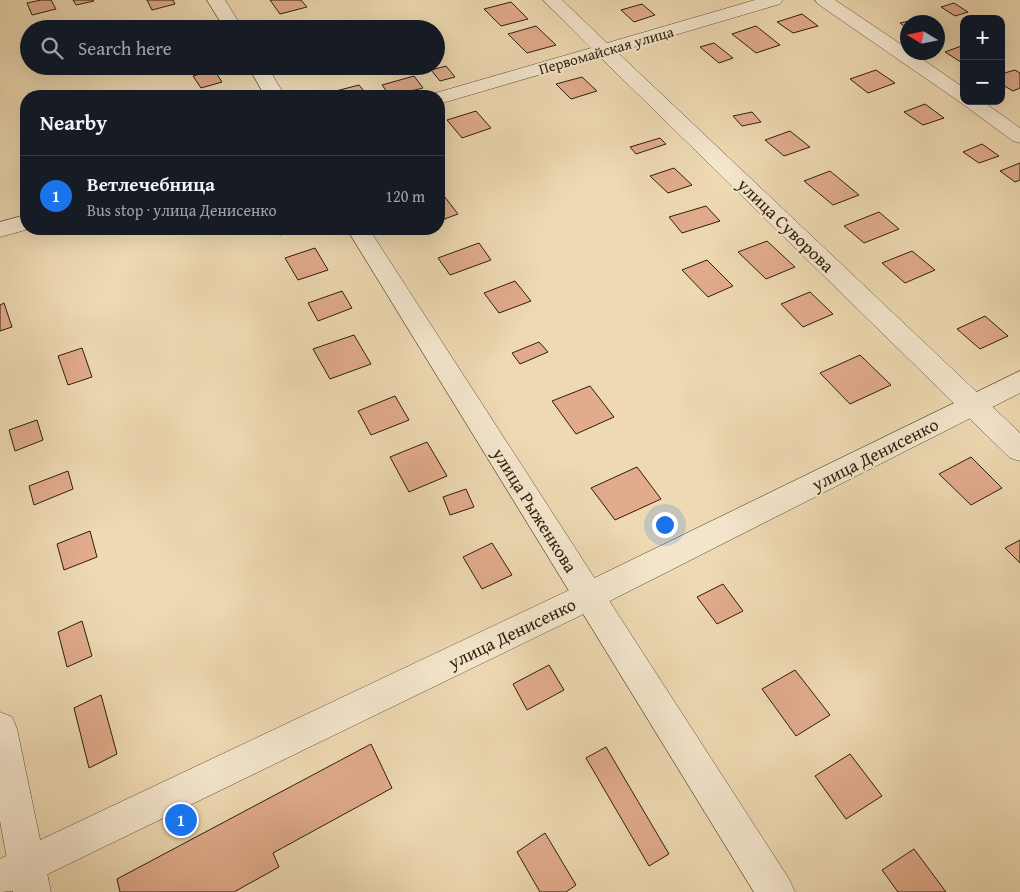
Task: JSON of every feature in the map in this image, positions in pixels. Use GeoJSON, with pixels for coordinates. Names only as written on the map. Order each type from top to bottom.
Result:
{"type":"FeatureCollection","features":[{"type":"Feature","properties":{"kind":"street"},"geometry":{"type":"LineString","coordinates":[[216,0],[228,20]]}},
{"type":"Feature","properties":{"kind":"street","name":"улица Суворова"},"geometry":{"type":"LineString","coordinates":[[552,0],[1020,450]]}},
{"type":"Feature","properties":{"kind":"street","name":"Первомайская улица"},"geometry":{"type":"LineString","coordinates":[[445,96],[774,0]]}},
{"type":"Feature","properties":{"kind":"street"},"geometry":{"type":"LineString","coordinates":[[824,0],[960,95]]}},
{"type":"Feature","properties":{"kind":"street"},"geometry":{"type":"LineString","coordinates":[[262,75],[271,90]]}},
{"type":"Feature","properties":{"kind":"street"},"geometry":{"type":"LineString","coordinates":[[975,105],[1020,137]]}},
{"type":"Feature","properties":{"kind":"street"},"geometry":{"type":"LineString","coordinates":[[0,230],[20,224]]}},
{"type":"Feature","properties":{"kind":"street","name":"улица Рыженкова"},"geometry":{"type":"LineString","coordinates":[[362,235],[776,892]]}},
{"type":"Feature","properties":{"kind":"street","name":"улица Денисенко"},"geometry":{"type":"LineString","coordinates":[[20,879],[1020,381]]}},
{"type":"Feature","properties":{"kind":"street"},"geometry":{"type":"LineString","coordinates":[[0,729],[20,879]]}},
{"type":"Feature","properties":{"kind":"building"},"geometry":{"type":"Polygon","coordinates":[[[51,0],[56,9],[32,15],[27,3],[51,0]]]}},
{"type":"Feature","properties":{"kind":"building"},"geometry":{"type":"Polygon","coordinates":[[[73,0],[93,0],[94,1],[76,5],[73,0]]]}},
{"type":"Feature","properties":{"kind":"building"},"geometry":{"type":"Polygon","coordinates":[[[147,0],[173,0],[175,4],[152,10],[147,0]]]}},
{"type":"Feature","properties":{"kind":"building"},"geometry":{"type":"Polygon","coordinates":[[[270,0],[301,0],[307,7],[280,14],[270,0]]]}},
{"type":"Feature","properties":{"kind":"building"},"geometry":{"type":"Polygon","coordinates":[[[511,2],[528,19],[501,26],[484,9],[511,2]]]}},
{"type":"Feature","properties":{"kind":"building"},"geometry":{"type":"Polygon","coordinates":[[[954,3],[968,12],[955,16],[941,7],[954,3]]]}},
{"type":"Feature","properties":{"kind":"building"},"geometry":{"type":"Polygon","coordinates":[[[642,4],[655,15],[634,22],[621,10],[642,4]]]}},
{"type":"Feature","properties":{"kind":"building"},"geometry":{"type":"Polygon","coordinates":[[[802,14],[818,26],[793,33],[777,22],[802,14]]]}},
{"type":"Feature","properties":{"kind":"building"},"geometry":{"type":"Polygon","coordinates":[[[536,26],[556,45],[527,53],[508,34],[536,26]]]}},
{"type":"Feature","properties":{"kind":"building"},"geometry":{"type":"Polygon","coordinates":[[[756,26],[780,45],[756,53],[732,34],[756,26]]]}},
{"type":"Feature","properties":{"kind":"building"},"geometry":{"type":"Polygon","coordinates":[[[714,43],[733,58],[719,63],[700,47],[714,43]]]}},
{"type":"Feature","properties":{"kind":"building"},"geometry":{"type":"Polygon","coordinates":[[[960,46],[960,61],[945,52],[960,46]]]}},
{"type":"Feature","properties":{"kind":"building"},"geometry":{"type":"Polygon","coordinates":[[[445,66],[455,77],[440,81],[435,75],[445,75],[445,66]]]}},
{"type":"Feature","properties":{"kind":"building"},"geometry":{"type":"Polygon","coordinates":[[[876,70],[895,83],[868,93],[850,79],[876,70]]]}},
{"type":"Feature","properties":{"kind":"building"},"geometry":{"type":"Polygon","coordinates":[[[1015,70],[1020,73],[1020,88],[1013,91],[1005,86],[1005,73],[1015,70]]]}},
{"type":"Feature","properties":{"kind":"building"},"geometry":{"type":"Polygon","coordinates":[[[217,75],[222,82],[201,88],[193,76],[217,75]]]}},
{"type":"Feature","properties":{"kind":"building"},"geometry":{"type":"Polygon","coordinates":[[[414,76],[423,88],[415,90],[386,90],[382,85],[414,76]]]}},
{"type":"Feature","properties":{"kind":"building"},"geometry":{"type":"Polygon","coordinates":[[[582,77],[597,91],[571,99],[556,84],[582,77]]]}},
{"type":"Feature","properties":{"kind":"building"},"geometry":{"type":"Polygon","coordinates":[[[359,85],[363,90],[340,90],[359,85]]]}},
{"type":"Feature","properties":{"kind":"building"},"geometry":{"type":"Polygon","coordinates":[[[925,104],[944,118],[923,125],[904,112],[925,104]]]}},
{"type":"Feature","properties":{"kind":"building"},"geometry":{"type":"Polygon","coordinates":[[[476,111],[491,128],[462,138],[447,120],[476,111]]]}},
{"type":"Feature","properties":{"kind":"building"},"geometry":{"type":"Polygon","coordinates":[[[752,112],[761,122],[742,126],[733,116],[752,112]]]}},
{"type":"Feature","properties":{"kind":"building"},"geometry":{"type":"Polygon","coordinates":[[[790,131],[810,147],[784,156],[765,140],[790,131]]]}},
{"type":"Feature","properties":{"kind":"building"},"geometry":{"type":"Polygon","coordinates":[[[660,138],[666,144],[636,154],[630,147],[660,138]]]}},
{"type":"Feature","properties":{"kind":"building"},"geometry":{"type":"Polygon","coordinates":[[[982,144],[999,156],[979,163],[963,152],[982,144]]]}},
{"type":"Feature","properties":{"kind":"building"},"geometry":{"type":"Polygon","coordinates":[[[1020,163],[1020,180],[1015,182],[1000,171],[1020,163]]]}},
{"type":"Feature","properties":{"kind":"building"},"geometry":{"type":"Polygon","coordinates":[[[674,168],[692,185],[668,193],[650,176],[674,168]]]}},
{"type":"Feature","properties":{"kind":"building"},"geometry":{"type":"Polygon","coordinates":[[[830,171],[859,195],[833,205],[804,181],[830,171]]]}},
{"type":"Feature","properties":{"kind":"building"},"geometry":{"type":"Polygon","coordinates":[[[445,197],[458,214],[445,219],[445,197]]]}},
{"type":"Feature","properties":{"kind":"building"},"geometry":{"type":"Polygon","coordinates":[[[706,206],[720,221],[682,233],[669,217],[706,206]]]}},
{"type":"Feature","properties":{"kind":"building"},"geometry":{"type":"Polygon","coordinates":[[[879,212],[899,229],[864,243],[844,226],[879,212]]]}},
{"type":"Feature","properties":{"kind":"building"},"geometry":{"type":"Polygon","coordinates":[[[767,241],[795,267],[766,279],[738,252],[767,241]]]}},
{"type":"Feature","properties":{"kind":"building"},"geometry":{"type":"Polygon","coordinates":[[[479,243],[491,260],[450,275],[438,258],[479,243]]]}},
{"type":"Feature","properties":{"kind":"building"},"geometry":{"type":"Polygon","coordinates":[[[315,248],[328,270],[298,280],[285,258],[315,248]]]}},
{"type":"Feature","properties":{"kind":"building"},"geometry":{"type":"Polygon","coordinates":[[[912,251],[935,270],[905,283],[882,263],[912,251]]]}},
{"type":"Feature","properties":{"kind":"building"},"geometry":{"type":"Polygon","coordinates":[[[707,260],[733,286],[708,297],[682,270],[707,260]]]}},
{"type":"Feature","properties":{"kind":"building"},"geometry":{"type":"Polygon","coordinates":[[[515,281],[531,301],[499,313],[484,293],[515,281]]]}},
{"type":"Feature","properties":{"kind":"building"},"geometry":{"type":"Polygon","coordinates":[[[342,291],[352,308],[318,321],[308,303],[342,291]]]}},
{"type":"Feature","properties":{"kind":"building"},"geometry":{"type":"Polygon","coordinates":[[[810,292],[833,314],[803,327],[781,304],[810,292]]]}},
{"type":"Feature","properties":{"kind":"building"},"geometry":{"type":"Polygon","coordinates":[[[4,303],[12,327],[0,331],[0,305],[4,303]]]}},
{"type":"Feature","properties":{"kind":"building"},"geometry":{"type":"Polygon","coordinates":[[[985,316],[1008,336],[980,349],[957,329],[985,316]]]}},
{"type":"Feature","properties":{"kind":"building"},"geometry":{"type":"Polygon","coordinates":[[[354,335],[371,364],[330,379],[313,349],[354,335]]]}},
{"type":"Feature","properties":{"kind":"building"},"geometry":{"type":"Polygon","coordinates":[[[539,342],[548,352],[520,364],[512,353],[539,342]]]}},
{"type":"Feature","properties":{"kind":"building"},"geometry":{"type":"Polygon","coordinates":[[[82,348],[92,377],[68,385],[58,356],[82,348]]]}},
{"type":"Feature","properties":{"kind":"building"},"geometry":{"type":"Polygon","coordinates":[[[860,355],[891,385],[850,404],[820,373],[860,355]]]}},
{"type":"Feature","properties":{"kind":"building"},"geometry":{"type":"Polygon","coordinates":[[[590,386],[614,417],[576,434],[552,401],[590,386]]]}},
{"type":"Feature","properties":{"kind":"building"},"geometry":{"type":"Polygon","coordinates":[[[395,396],[409,420],[371,435],[358,411],[395,396]]]}},
{"type":"Feature","properties":{"kind":"building"},"geometry":{"type":"Polygon","coordinates":[[[37,420],[43,440],[15,451],[9,430],[37,420]]]}},
{"type":"Feature","properties":{"kind":"building"},"geometry":{"type":"Polygon","coordinates":[[[427,442],[447,476],[409,492],[390,457],[427,442]]]}},
{"type":"Feature","properties":{"kind":"building"},"geometry":{"type":"Polygon","coordinates":[[[971,457],[1002,488],[971,505],[939,474],[971,457]]]}},
{"type":"Feature","properties":{"kind":"building"},"geometry":{"type":"Polygon","coordinates":[[[637,467],[661,499],[615,520],[591,488],[637,467]]]}},
{"type":"Feature","properties":{"kind":"building"},"geometry":{"type":"Polygon","coordinates":[[[68,471],[73,489],[34,505],[29,486],[68,471]]]}},
{"type":"Feature","properties":{"kind":"building"},"geometry":{"type":"Polygon","coordinates":[[[466,489],[474,507],[450,515],[443,497],[466,489]]]}},
{"type":"Feature","properties":{"kind":"building"},"geometry":{"type":"Polygon","coordinates":[[[90,531],[97,557],[64,570],[57,544],[90,531]]]}},
{"type":"Feature","properties":{"kind":"building"},"geometry":{"type":"Polygon","coordinates":[[[1020,540],[1020,563],[1005,548],[1020,540]]]}},
{"type":"Feature","properties":{"kind":"building"},"geometry":{"type":"Polygon","coordinates":[[[492,543],[512,575],[482,589],[463,557],[492,543]]]}},
{"type":"Feature","properties":{"kind":"building"},"geometry":{"type":"Polygon","coordinates":[[[723,584],[743,611],[717,624],[697,597],[723,584]]]}},
{"type":"Feature","properties":{"kind":"building"},"geometry":{"type":"Polygon","coordinates":[[[82,621],[92,656],[67,667],[58,632],[82,621]]]}},
{"type":"Feature","properties":{"kind":"building"},"geometry":{"type":"Polygon","coordinates":[[[549,665],[564,690],[527,710],[513,684],[549,665]]]}},
{"type":"Feature","properties":{"kind":"building"},"geometry":{"type":"Polygon","coordinates":[[[795,670],[830,715],[796,736],[762,689],[795,670]]]}},
{"type":"Feature","properties":{"kind":"building"},"geometry":{"type":"Polygon","coordinates":[[[101,695],[117,754],[89,768],[74,708],[101,695]]]}},
{"type":"Feature","properties":{"kind":"building"},"geometry":{"type":"Polygon","coordinates":[[[371,744],[392,788],[273,853],[279,867],[234,892],[120,892],[117,879],[371,744]]]}},
{"type":"Feature","properties":{"kind":"building"},"geometry":{"type":"Polygon","coordinates":[[[606,747],[669,854],[649,866],[586,758],[606,747]]]}},
{"type":"Feature","properties":{"kind":"building"},"geometry":{"type":"Polygon","coordinates":[[[850,754],[882,796],[846,819],[815,776],[850,754]]]}},
{"type":"Feature","properties":{"kind":"building"},"geometry":{"type":"Polygon","coordinates":[[[545,833],[576,885],[566,892],[540,892],[517,852],[545,833]]]}},
{"type":"Feature","properties":{"kind":"building"},"geometry":{"type":"Polygon","coordinates":[[[914,849],[946,892],[898,892],[882,870],[914,849]]]}},
{"type":"Feature","properties":{"kind":"place","name":"Ветлечебница"},"geometry":{"type":"Point","coordinates":[181,820]}}]}
